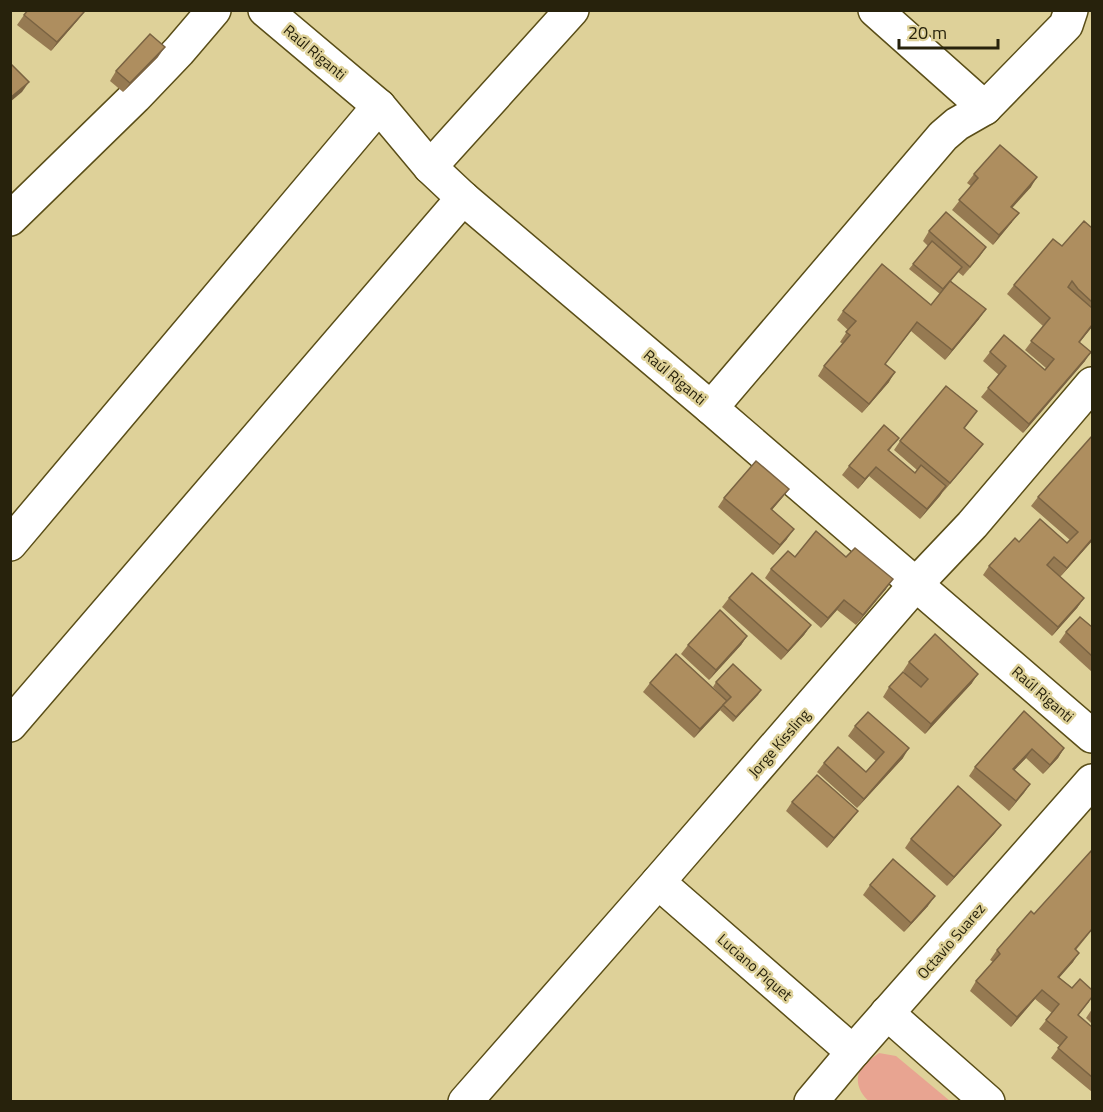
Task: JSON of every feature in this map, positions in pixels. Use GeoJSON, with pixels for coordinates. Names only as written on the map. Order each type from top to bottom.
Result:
{"type":"FeatureCollection","features":[{"type":"Feature","properties":{"kind":"street"},"geometry":{"type":"LineString","coordinates":[[10,219],[135,98],[214,10]]}},
{"type":"Feature","properties":{"kind":"street","name":"Raúl Riganti"},"geometry":{"type":"LineString","coordinates":[[265,10],[379,106],[430,167],[463,198],[1092,736]]}},
{"type":"Feature","properties":{"kind":"street"},"geometry":{"type":"LineString","coordinates":[[430,167],[572,10]]}},
{"type":"Feature","properties":{"kind":"street"},"geometry":{"type":"LineString","coordinates":[[875,10],[985,108]]}},
{"type":"Feature","properties":{"kind":"street"},"geometry":{"type":"LineString","coordinates":[[711,408],[943,136],[957,124],[985,108],[1066,25],[1071,10]]}},
{"type":"Feature","properties":{"kind":"street"},"geometry":{"type":"LineString","coordinates":[[10,544],[379,106]]}},
{"type":"Feature","properties":{"kind":"street"},"geometry":{"type":"LineString","coordinates":[[10,725],[463,198]]}},
{"type":"Feature","properties":{"kind":"street","name":"Jorge Kissling"},"geometry":{"type":"LineString","coordinates":[[465,1101],[916,584],[972,525],[1092,384]]}},
{"type":"Feature","properties":{"kind":"street","name":"Octavio Suarez"},"geometry":{"type":"LineString","coordinates":[[826,1097],[853,1052],[1092,781]]}},
{"type":"Feature","properties":{"kind":"street","name":"Luciano Piquet"},"geometry":{"type":"LineString","coordinates":[[658,882],[853,1052]]}},
{"type":"Feature","properties":{"kind":"street"},"geometry":{"type":"LineString","coordinates":[[887,1014],[988,1101]]}},
{"type":"Feature","properties":{"kind":"shaded area"},"geometry":{"type":"Polygon","coordinates":[[[879,1053],[896,1056],[950,1101],[869,1101],[860,1090],[858,1075],[865,1064],[879,1053]]]}},
{"type":"Feature","properties":{"kind":"building"},"geometry":{"type":"Polygon","coordinates":[[[28,10],[82,10],[84,12],[57,42],[24,15],[28,10]]]}},
{"type":"Feature","properties":{"kind":"building"},"geometry":{"type":"Polygon","coordinates":[[[150,34],[165,47],[130,83],[116,71],[150,34]]]}},
{"type":"Feature","properties":{"kind":"building"},"geometry":{"type":"Polygon","coordinates":[[[10,63],[29,82],[10,98],[10,63]]]}},
{"type":"Feature","properties":{"kind":"building"},"geometry":{"type":"Polygon","coordinates":[[[1000,145],[1037,177],[1011,207],[1019,213],[999,235],[959,200],[978,178],[974,174],[1000,145]]]}},
{"type":"Feature","properties":{"kind":"building"},"geometry":{"type":"Polygon","coordinates":[[[946,212],[986,247],[970,267],[929,231],[946,212]]]}},
{"type":"Feature","properties":{"kind":"building"},"geometry":{"type":"Polygon","coordinates":[[[1084,221],[1092,228],[1092,302],[1072,281],[1068,287],[1092,308],[1092,325],[1079,342],[1091,352],[1029,424],[988,388],[1006,366],[990,352],[1004,335],[1045,370],[1054,359],[1031,341],[1050,318],[1014,285],[1053,239],[1062,246],[1084,221]]]}},
{"type":"Feature","properties":{"kind":"building"},"geometry":{"type":"Polygon","coordinates":[[[932,241],[962,267],[943,289],[913,264],[932,241]]]}},
{"type":"Feature","properties":{"kind":"building"},"geometry":{"type":"Polygon","coordinates":[[[882,264],[931,305],[950,281],[986,309],[952,350],[917,322],[885,364],[895,372],[869,404],[824,366],[850,335],[846,332],[856,321],[843,311],[882,264]]]}},
{"type":"Feature","properties":{"kind":"building"},"geometry":{"type":"Polygon","coordinates":[[[946,386],[977,411],[964,428],[983,444],[950,483],[900,441],[946,386]]]}},
{"type":"Feature","properties":{"kind":"building"},"geometry":{"type":"Polygon","coordinates":[[[884,425],[899,438],[888,450],[915,473],[921,465],[946,486],[927,509],[876,467],[865,479],[849,466],[884,425]]]}},
{"type":"Feature","properties":{"kind":"building"},"geometry":{"type":"Polygon","coordinates":[[[1092,436],[1092,539],[1067,568],[1054,557],[1047,565],[1084,598],[1058,627],[989,566],[1015,538],[1019,542],[1040,519],[1067,543],[1078,532],[1038,497],[1092,436]]]}},
{"type":"Feature","properties":{"kind":"building"},"geometry":{"type":"Polygon","coordinates":[[[756,461],[789,489],[771,509],[794,529],[780,545],[724,498],[756,461]]]}},
{"type":"Feature","properties":{"kind":"building"},"geometry":{"type":"Polygon","coordinates":[[[816,531],[846,557],[855,548],[893,579],[863,615],[844,600],[828,618],[771,569],[788,551],[795,557],[816,531]]]}},
{"type":"Feature","properties":{"kind":"building"},"geometry":{"type":"Polygon","coordinates":[[[752,573],[811,625],[788,651],[729,598],[752,573]]]}},
{"type":"Feature","properties":{"kind":"building"},"geometry":{"type":"Polygon","coordinates":[[[720,610],[747,636],[716,670],[688,645],[720,610]]]}},
{"type":"Feature","properties":{"kind":"building"},"geometry":{"type":"Polygon","coordinates":[[[1080,617],[1092,627],[1092,656],[1066,632],[1080,617]]]}},
{"type":"Feature","properties":{"kind":"building"},"geometry":{"type":"Polygon","coordinates":[[[935,634],[978,674],[931,724],[889,687],[903,672],[921,687],[928,679],[909,662],[935,634]]]}},
{"type":"Feature","properties":{"kind":"building"},"geometry":{"type":"Polygon","coordinates":[[[676,654],[727,701],[700,729],[650,683],[676,654]]]}},
{"type":"Feature","properties":{"kind":"building"},"geometry":{"type":"Polygon","coordinates":[[[733,664],[761,690],[736,717],[723,705],[731,697],[716,682],[733,664]]]}},
{"type":"Feature","properties":{"kind":"building"},"geometry":{"type":"Polygon","coordinates":[[[1024,711],[1064,748],[1050,765],[1032,749],[1013,769],[1030,784],[1016,801],[975,767],[1024,711]]]}},
{"type":"Feature","properties":{"kind":"building"},"geometry":{"type":"Polygon","coordinates":[[[868,712],[909,748],[864,799],[824,763],[838,747],[866,772],[884,752],[855,726],[868,712]]]}},
{"type":"Feature","properties":{"kind":"building"},"geometry":{"type":"Polygon","coordinates":[[[817,775],[858,811],[834,838],[792,802],[817,775]]]}},
{"type":"Feature","properties":{"kind":"building"},"geometry":{"type":"Polygon","coordinates":[[[958,786],[1001,825],[954,877],[911,839],[958,786]]]}},
{"type":"Feature","properties":{"kind":"building"},"geometry":{"type":"Polygon","coordinates":[[[1092,850],[1092,929],[1075,949],[1079,953],[1058,977],[1072,988],[1080,979],[1092,990],[1092,997],[1078,1015],[1092,1027],[1092,1077],[1058,1048],[1067,1037],[1046,1020],[1059,1004],[1042,990],[1017,1017],[976,981],[1000,954],[997,950],[1031,911],[1034,914],[1092,850]]]}},
{"type":"Feature","properties":{"kind":"building"},"geometry":{"type":"Polygon","coordinates":[[[893,859],[935,896],[911,923],[870,885],[893,859]]]}}]}
